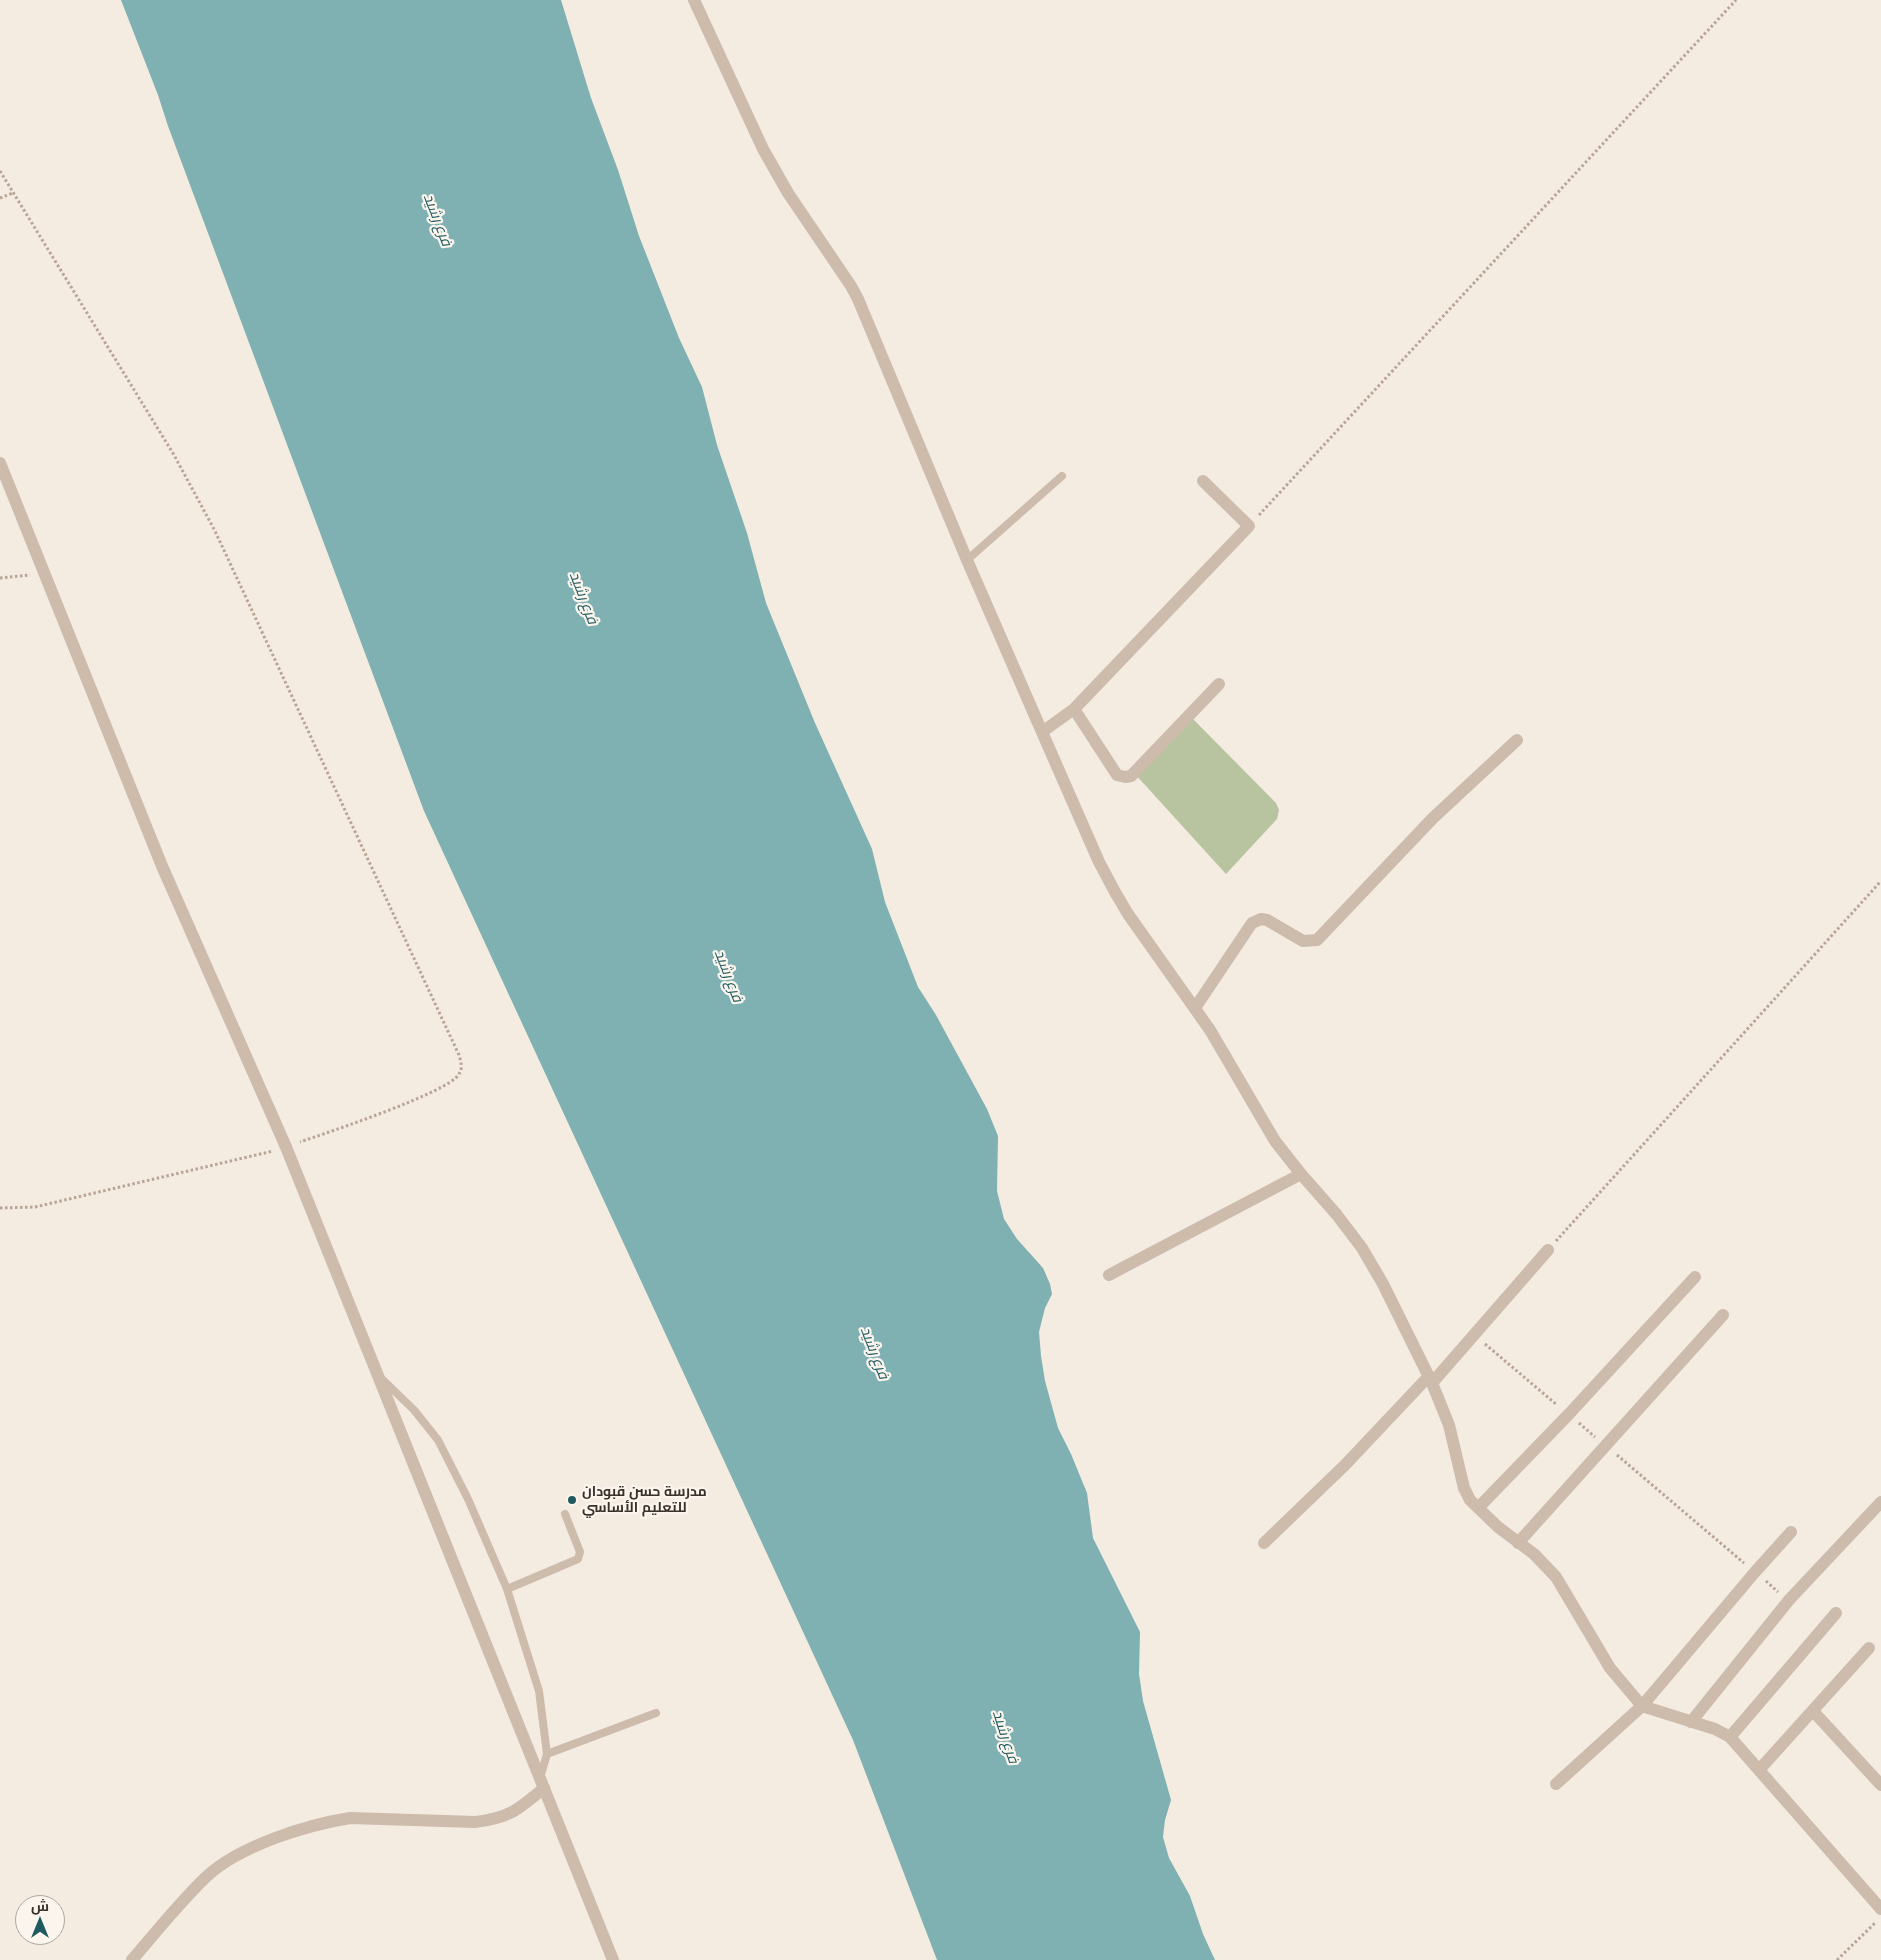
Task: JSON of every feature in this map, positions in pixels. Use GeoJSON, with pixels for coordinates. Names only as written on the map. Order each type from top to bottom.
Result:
{"type":"FeatureCollection","features":[{"type":"Feature","properties":{"kind":"street"},"geometry":{"type":"LineString","coordinates":[[694,0],[763,148],[788,193],[852,286],[858,298],[967,560],[1042,732],[1115,892],[1128,914],[1196,1008],[1275,1141],[1362,1248],[1383,1284],[1431,1379],[1449,1425],[1464,1488],[1470,1500],[1518,1543],[1540,1559],[1556,1577],[1610,1668],[1642,1706],[1723,1733],[1730,1738],[1881,1909]]}},
{"type":"Feature","properties":{"kind":"street"},"geometry":{"type":"LineString","coordinates":[[0,462],[162,866],[286,1147],[613,1960]]}},
{"type":"Feature","properties":{"kind":"street"},"geometry":{"type":"LineString","coordinates":[[1042,732],[1074,708],[1249,526],[1203,481]]}},
{"type":"Feature","properties":{"kind":"street"},"geometry":{"type":"LineString","coordinates":[[1074,708],[1117,775],[1125,777],[1131,776],[1219,684]]}},
{"type":"Feature","properties":{"kind":"street"},"geometry":{"type":"LineString","coordinates":[[1196,1008],[1252,923],[1261,919],[1267,920],[1303,940],[1316,940],[1433,818],[1517,740]]}},
{"type":"Feature","properties":{"kind":"street"},"geometry":{"type":"LineString","coordinates":[[1109,1275],[1301,1174]]}},
{"type":"Feature","properties":{"kind":"street"},"geometry":{"type":"LineString","coordinates":[[1264,1543],[1431,1379],[1474,1334],[1548,1250]]}},
{"type":"Feature","properties":{"kind":"street"},"geometry":{"type":"LineString","coordinates":[[1478,1508],[1695,1277]]}},
{"type":"Feature","properties":{"kind":"street"},"geometry":{"type":"LineString","coordinates":[[1518,1543],[1723,1315]]}},
{"type":"Feature","properties":{"kind":"street"},"geometry":{"type":"LineString","coordinates":[[1691,1722],[1788,1600],[1881,1502]]}},
{"type":"Feature","properties":{"kind":"street"},"geometry":{"type":"LineString","coordinates":[[1556,1784],[1642,1706],[1791,1532]]}},
{"type":"Feature","properties":{"kind":"street"},"geometry":{"type":"LineString","coordinates":[[1730,1738],[1836,1613]]}},
{"type":"Feature","properties":{"kind":"street"},"geometry":{"type":"LineString","coordinates":[[1759,1770],[1869,1648]]}},
{"type":"Feature","properties":{"kind":"street"},"geometry":{"type":"LineString","coordinates":[[1813,1711],[1881,1785]]}},
{"type":"Feature","properties":{"kind":"street"},"geometry":{"type":"LineString","coordinates":[[132,1960],[207,1876],[239,1853],[332,1821],[350,1818],[475,1822],[493,1820],[519,1809],[542,1783]]}},
{"type":"Feature","properties":{"kind":"lane"},"geometry":{"type":"LineString","coordinates":[[967,560],[1062,476]]}},
{"type":"Feature","properties":{"kind":"lane"},"geometry":{"type":"LineString","coordinates":[[379,1377],[414,1410],[438,1440],[468,1499],[507,1589],[539,1691],[547,1754],[542,1783]]}},
{"type":"Feature","properties":{"kind":"lane"},"geometry":{"type":"LineString","coordinates":[[507,1589],[578,1559],[580,1552],[565,1514]]}},
{"type":"Feature","properties":{"kind":"lane"},"geometry":{"type":"LineString","coordinates":[[547,1754],[656,1713]]}},
{"type":"Feature","properties":{"kind":"path"},"geometry":{"type":"LineString","coordinates":[[1249,526],[1736,0]]}},
{"type":"Feature","properties":{"kind":"path"},"geometry":{"type":"LineString","coordinates":[[0,171],[170,447],[215,532],[459,1056],[462,1067],[453,1081],[431,1093],[286,1147],[35,1207],[0,1208]]}},
{"type":"Feature","properties":{"kind":"path"},"geometry":{"type":"LineString","coordinates":[[0,198],[13,193]]}},
{"type":"Feature","properties":{"kind":"path"},"geometry":{"type":"LineString","coordinates":[[0,578],[46,574]]}},
{"type":"Feature","properties":{"kind":"path"},"geometry":{"type":"LineString","coordinates":[[1548,1250],[1881,881]]}},
{"type":"Feature","properties":{"kind":"path"},"geometry":{"type":"LineString","coordinates":[[1474,1334],[1788,1600]]}},
{"type":"Feature","properties":{"kind":"path"},"geometry":{"type":"LineString","coordinates":[[1837,1960],[1881,1918]]}},
{"type":"Feature","properties":{"kind":"green space"},"geometry":{"type":"Polygon","coordinates":[[[1191,717],[1276,803],[1279,810],[1277,819],[1226,874],[1135,774],[1191,717]]]}},
{"type":"Feature","properties":{"kind":"water","name":"فرع رشيد"},"geometry":{"type":"Polygon","coordinates":[[[121,0],[561,0],[591,98],[618,170],[639,236],[679,338],[702,387],[717,445],[747,533],[766,603],[815,723],[872,849],[885,902],[918,987],[936,1015],[987,1109],[998,1136],[997,1191],[1004,1219],[1017,1239],[1043,1268],[1050,1284],[1052,1294],[1045,1308],[1039,1332],[1045,1381],[1058,1428],[1087,1493],[1093,1538],[1140,1632],[1139,1674],[1143,1701],[1171,1800],[1165,1820],[1163,1837],[1169,1858],[1190,1896],[1203,1934],[1215,1960],[937,1960],[853,1740],[424,811],[121,0]]]}},
{"type":"Feature","properties":{"kind":"place","name":"مدرسة حسن قبودان للتعليم الأساسي"},"geometry":{"type":"Point","coordinates":[572,1500]}}]}
